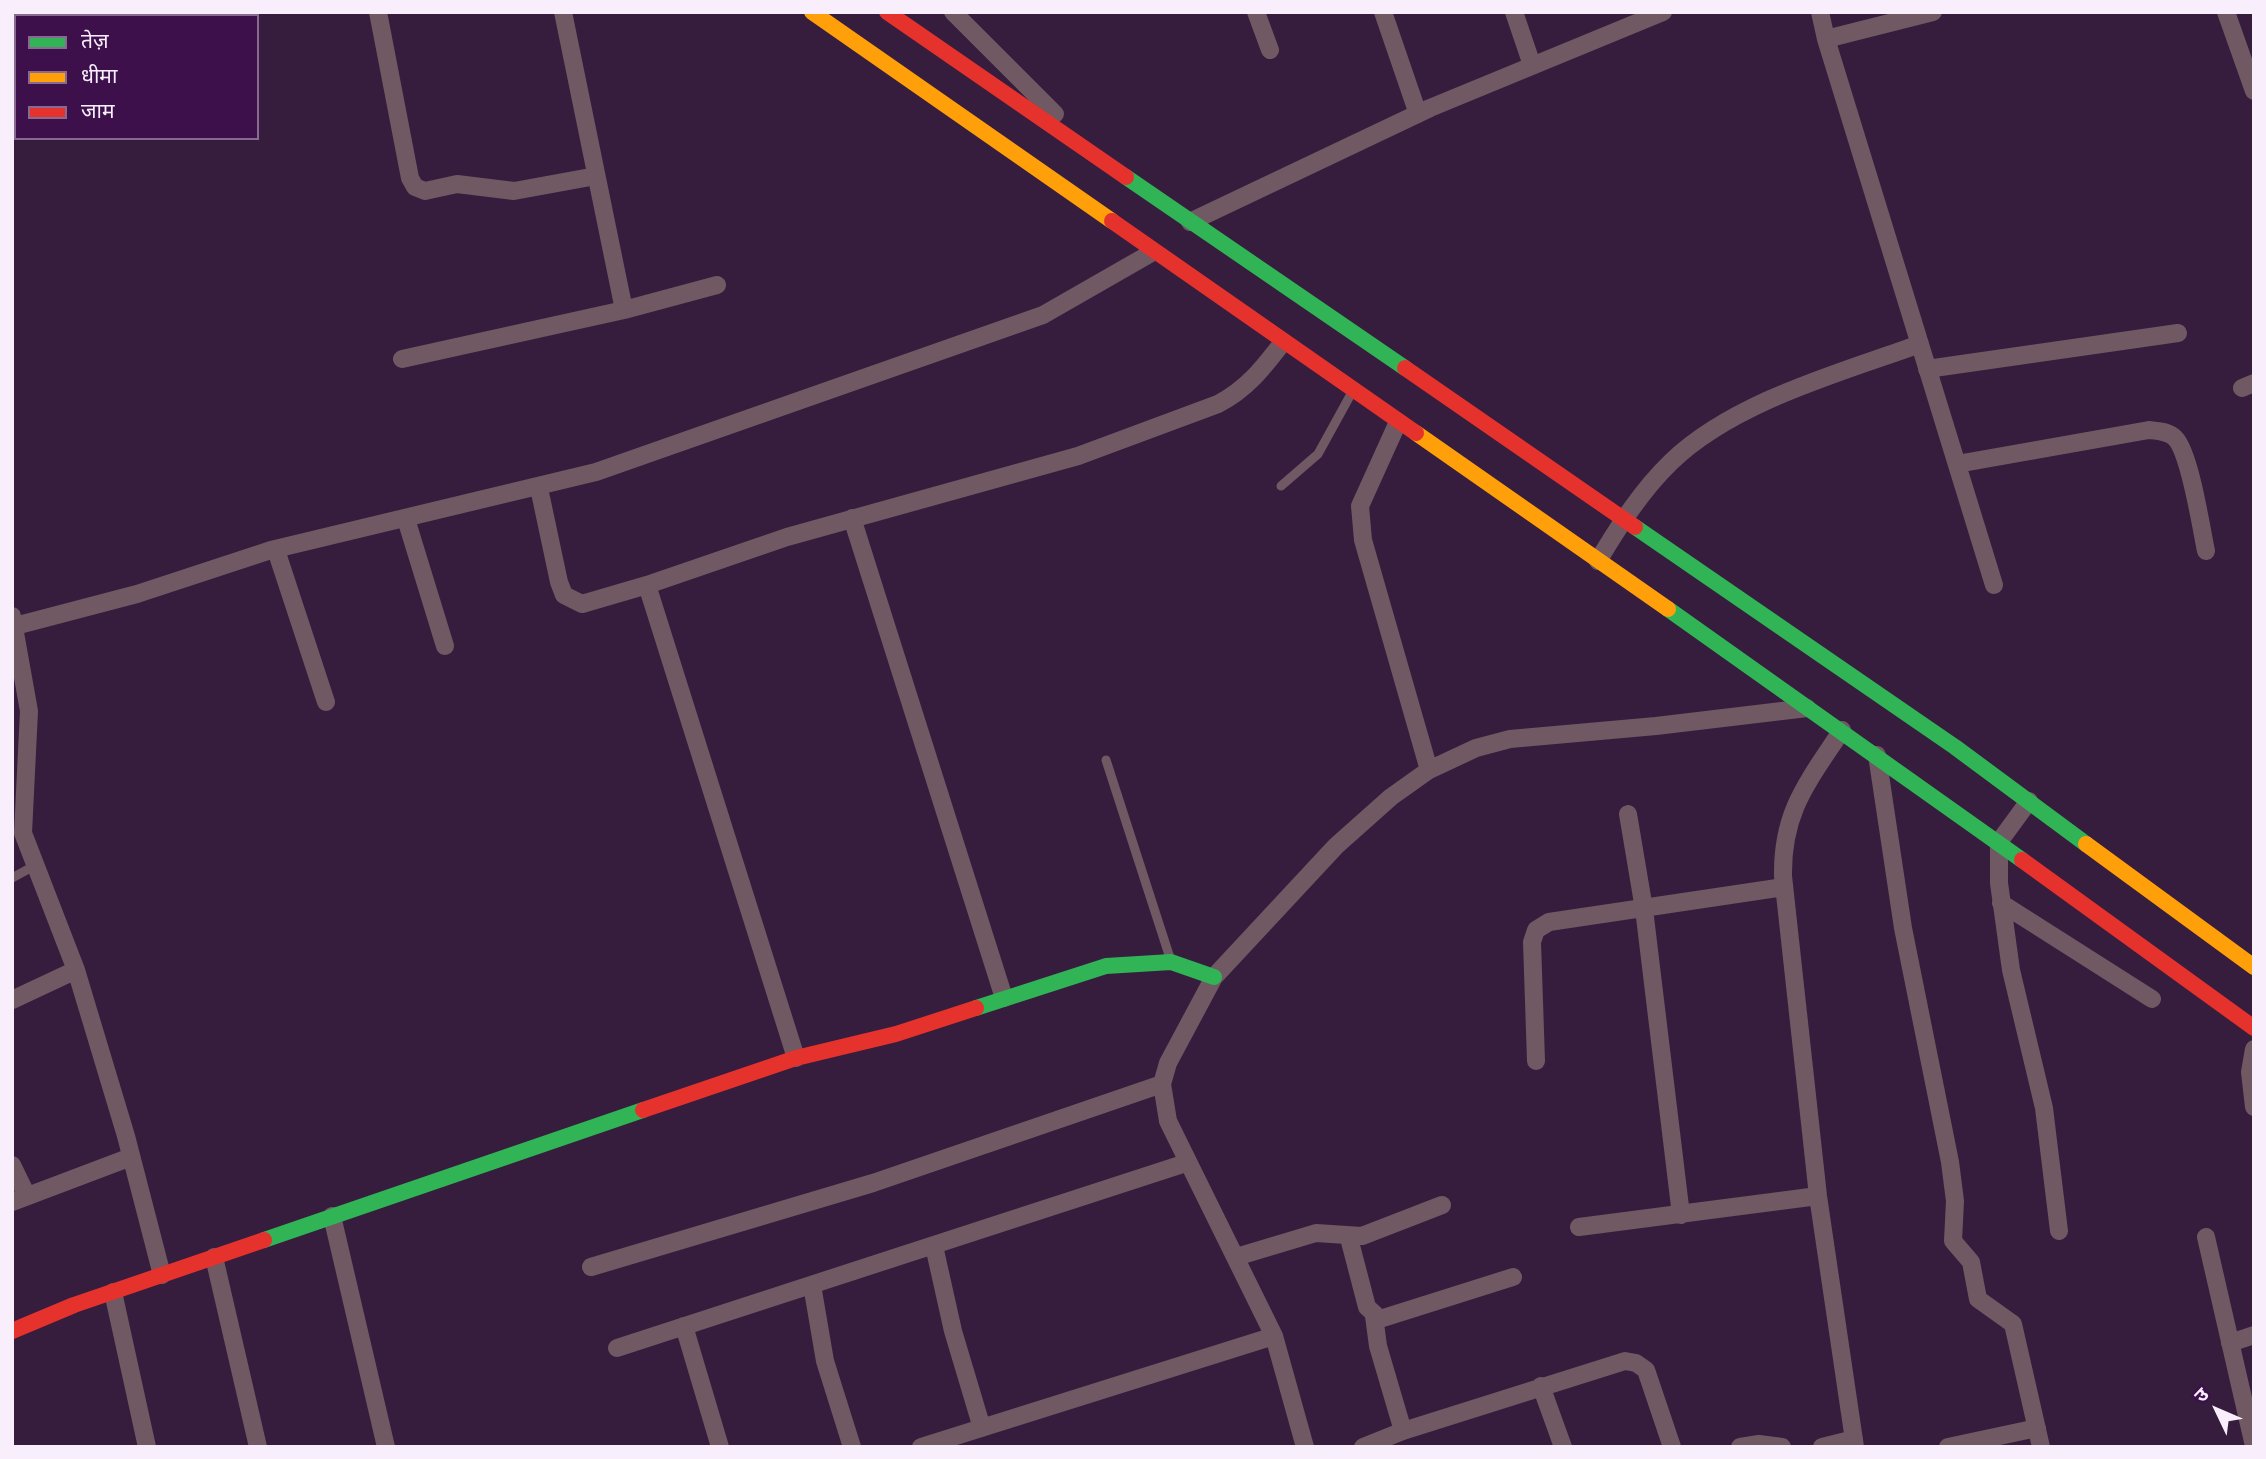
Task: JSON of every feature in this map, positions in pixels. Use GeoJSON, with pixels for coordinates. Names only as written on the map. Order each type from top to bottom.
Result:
{"type":"FeatureCollection","features":[{"type":"Feature","properties":{"kind":"main road"},"geometry":{"type":"LineString","coordinates":[[812,12],[1842,730],[2254,1028]]}},
{"type":"Feature","properties":{"kind":"main road"},"geometry":{"type":"LineString","coordinates":[[887,12],[1955,747],[2254,967]]}},
{"type":"Feature","properties":{"kind":"main road"},"geometry":{"type":"LineString","coordinates":[[12,1331],[113,1292],[796,1058],[896,1034],[1106,966],[1171,962],[1214,978]]}},
{"type":"Feature","properties":{"kind":"street"},"geometry":{"type":"LineString","coordinates":[[378,12],[410,178],[415,187],[425,191],[457,184],[514,191],[596,176]]}},
{"type":"Feature","properties":{"kind":"street"},"geometry":{"type":"LineString","coordinates":[[563,12],[624,310]]}},
{"type":"Feature","properties":{"kind":"street"},"geometry":{"type":"LineString","coordinates":[[953,12],[1099,159]]}},
{"type":"Feature","properties":{"kind":"street"},"geometry":{"type":"LineString","coordinates":[[1256,12],[1270,50]]}},
{"type":"Feature","properties":{"kind":"street"},"geometry":{"type":"LineString","coordinates":[[1382,12],[1418,114]]}},
{"type":"Feature","properties":{"kind":"street"},"geometry":{"type":"LineString","coordinates":[[1514,12],[1532,65]]}},
{"type":"Feature","properties":{"kind":"street"},"geometry":{"type":"LineString","coordinates":[[1191,222],[1418,114],[1662,12]]}},
{"type":"Feature","properties":{"kind":"street"},"geometry":{"type":"LineString","coordinates":[[1820,12],[1994,585]]}},
{"type":"Feature","properties":{"kind":"street"},"geometry":{"type":"LineString","coordinates":[[1826,38],[1933,12]]}},
{"type":"Feature","properties":{"kind":"street"},"geometry":{"type":"LineString","coordinates":[[2226,12],[2254,92]]}},
{"type":"Feature","properties":{"kind":"street"},"geometry":{"type":"LineString","coordinates":[[162,1275],[131,1157],[76,970],[59,920],[34,866],[23,823],[29,711],[14,621],[137,594],[276,550],[539,488],[672,446],[1043,315],[1153,252]]}},
{"type":"Feature","properties":{"kind":"street"},"geometry":{"type":"LineString","coordinates":[[402,359],[624,310],[717,285]]}},
{"type":"Feature","properties":{"kind":"street"},"geometry":{"type":"LineString","coordinates":[[1927,369],[2178,333]]}},
{"type":"Feature","properties":{"kind":"street"},"geometry":{"type":"LineString","coordinates":[[539,488],[559,582],[564,595],[582,604],[852,518],[1078,456],[1240,393],[1283,342]]}},
{"type":"Feature","properties":{"kind":"street"},"geometry":{"type":"LineString","coordinates":[[1598,561],[1623,519],[1670,463],[1727,422],[1821,380],[1920,344]]}},
{"type":"Feature","properties":{"kind":"street"},"geometry":{"type":"LineString","coordinates":[[1398,422],[1363,494],[1360,518],[1363,540],[1429,770]]}},
{"type":"Feature","properties":{"kind":"street"},"geometry":{"type":"LineString","coordinates":[[1957,464],[2149,430],[2162,431],[2174,436],[2185,456],[2206,551]]}},
{"type":"Feature","properties":{"kind":"street"},"geometry":{"type":"LineString","coordinates":[[852,518],[1004,998]]}},
{"type":"Feature","properties":{"kind":"street"},"geometry":{"type":"LineString","coordinates":[[406,519],[445,646]]}},
{"type":"Feature","properties":{"kind":"street"},"geometry":{"type":"LineString","coordinates":[[276,550],[326,702]]}},
{"type":"Feature","properties":{"kind":"street"},"geometry":{"type":"LineString","coordinates":[[647,585],[796,1058]]}},
{"type":"Feature","properties":{"kind":"street"},"geometry":{"type":"LineString","coordinates":[[1305,1447],[1274,1336],[1186,1163],[1168,1121],[1162,1084],[1183,1030],[1214,978],[1336,846],[1391,796],[1429,770],[1476,748],[1510,739],[1656,726],[1809,707]]}},
{"type":"Feature","properties":{"kind":"street"},"geometry":{"type":"LineString","coordinates":[[1822,1447],[1855,1443],[1818,1196],[1782,850],[1786,827],[1796,800],[1842,730]]}},
{"type":"Feature","properties":{"kind":"street"},"geometry":{"type":"LineString","coordinates":[[1877,755],[1903,928],[1950,1162],[1955,1201],[1953,1241],[1971,1262],[1978,1299],[2013,1324],[2041,1447]]}},
{"type":"Feature","properties":{"kind":"street"},"geometry":{"type":"LineString","coordinates":[[2029,801],[1999,842],[2001,903],[2011,970],[2044,1108],[2059,1231]]}},
{"type":"Feature","properties":{"kind":"street"},"geometry":{"type":"LineString","coordinates":[[1628,814],[1644,909],[1681,1215]]}},
{"type":"Feature","properties":{"kind":"street"},"geometry":{"type":"LineString","coordinates":[[1536,1061],[1532,942],[1536,930],[1549,922],[1784,887]]}},
{"type":"Feature","properties":{"kind":"street"},"geometry":{"type":"LineString","coordinates":[[2001,903],[2152,999]]}},
{"type":"Feature","properties":{"kind":"street"},"geometry":{"type":"LineString","coordinates":[[12,1000],[76,970]]}},
{"type":"Feature","properties":{"kind":"street"},"geometry":{"type":"LineString","coordinates":[[2254,1049],[2250,1072],[2254,1107]]}},
{"type":"Feature","properties":{"kind":"street"},"geometry":{"type":"LineString","coordinates":[[591,1267],[873,1183],[1162,1084]]}},
{"type":"Feature","properties":{"kind":"street"},"geometry":{"type":"LineString","coordinates":[[12,1165],[20,1199],[131,1157]]}},
{"type":"Feature","properties":{"kind":"street"},"geometry":{"type":"LineString","coordinates":[[617,1348],[1186,1163]]}},
{"type":"Feature","properties":{"kind":"street"},"geometry":{"type":"LineString","coordinates":[[1579,1227],[1818,1196]]}},
{"type":"Feature","properties":{"kind":"street"},"geometry":{"type":"LineString","coordinates":[[1236,1257],[1316,1233],[1330,1232],[1349,1238],[1362,1237],[1442,1205]]}},
{"type":"Feature","properties":{"kind":"street"},"geometry":{"type":"LineString","coordinates":[[332,1216],[386,1447]]}},
{"type":"Feature","properties":{"kind":"street"},"geometry":{"type":"LineString","coordinates":[[2206,1237],[2254,1446]]}},
{"type":"Feature","properties":{"kind":"street"},"geometry":{"type":"LineString","coordinates":[[1349,1238],[1367,1307],[1374,1316],[1378,1346],[1404,1430]]}},
{"type":"Feature","properties":{"kind":"street"},"geometry":{"type":"LineString","coordinates":[[934,1246],[953,1331],[982,1428]]}},
{"type":"Feature","properties":{"kind":"street"},"geometry":{"type":"LineString","coordinates":[[214,1257],[258,1447]]}},
{"type":"Feature","properties":{"kind":"street"},"geometry":{"type":"LineString","coordinates":[[1374,1316],[1387,1318],[1513,1277]]}},
{"type":"Feature","properties":{"kind":"street"},"geometry":{"type":"LineString","coordinates":[[812,1285],[825,1361],[852,1447]]}},
{"type":"Feature","properties":{"kind":"street"},"geometry":{"type":"LineString","coordinates":[[113,1292],[147,1447]]}},
{"type":"Feature","properties":{"kind":"street"},"geometry":{"type":"LineString","coordinates":[[684,1326],[720,1447]]}},
{"type":"Feature","properties":{"kind":"street"},"geometry":{"type":"LineString","coordinates":[[2230,1343],[2254,1335]]}},
{"type":"Feature","properties":{"kind":"street"},"geometry":{"type":"LineString","coordinates":[[921,1447],[1274,1336]]}},
{"type":"Feature","properties":{"kind":"street"},"geometry":{"type":"LineString","coordinates":[[1363,1447],[1404,1430],[1613,1363],[1636,1363],[1646,1370],[1672,1447]]}},
{"type":"Feature","properties":{"kind":"street"},"geometry":{"type":"LineString","coordinates":[[1541,1386],[1563,1447]]}},
{"type":"Feature","properties":{"kind":"street"},"geometry":{"type":"LineString","coordinates":[[1948,1447],[2037,1428]]}},
{"type":"Feature","properties":{"kind":"street"},"geometry":{"type":"LineString","coordinates":[[1740,1447],[1759,1444],[1782,1447]]}},
{"type":"Feature","properties":{"kind":"lane"},"geometry":{"type":"LineString","coordinates":[[1281,486],[1318,454],[1353,391]]}},
{"type":"Feature","properties":{"kind":"lane"},"geometry":{"type":"LineString","coordinates":[[1106,760],[1171,962]]}},
{"type":"Feature","properties":{"kind":"lane"},"geometry":{"type":"LineString","coordinates":[[12,878],[34,866]]}},
{"type":"Feature","properties":{"kind":"traffic: fast"},"geometry":{"type":"LineString","coordinates":[[1126,177],[1405,368]]}},
{"type":"Feature","properties":{"kind":"traffic: fast"},"geometry":{"type":"LineString","coordinates":[[1635,527],[1955,747],[2086,844]]}},
{"type":"Feature","properties":{"kind":"traffic: fast"},"geometry":{"type":"LineString","coordinates":[[1668,609],[2022,860]]}},
{"type":"Feature","properties":{"kind":"traffic: fast"},"geometry":{"type":"LineString","coordinates":[[976,1008],[1106,966],[1171,962],[1214,977]]}},
{"type":"Feature","properties":{"kind":"traffic: fast"},"geometry":{"type":"LineString","coordinates":[[264,1240],[643,1110]]}},
{"type":"Feature","properties":{"kind":"traffic: slow"},"geometry":{"type":"LineString","coordinates":[[812,12],[1112,221]]}},
{"type":"Feature","properties":{"kind":"traffic: slow"},"geometry":{"type":"LineString","coordinates":[[1416,433],[1668,609]]}},
{"type":"Feature","properties":{"kind":"traffic: slow"},"geometry":{"type":"LineString","coordinates":[[2086,844],[2254,967]]}},
{"type":"Feature","properties":{"kind":"traffic: jam"},"geometry":{"type":"LineString","coordinates":[[887,12],[1126,177]]}},
{"type":"Feature","properties":{"kind":"traffic: jam"},"geometry":{"type":"LineString","coordinates":[[1112,221],[1416,433]]}},
{"type":"Feature","properties":{"kind":"traffic: jam"},"geometry":{"type":"LineString","coordinates":[[1405,368],[1635,527]]}},
{"type":"Feature","properties":{"kind":"traffic: jam"},"geometry":{"type":"LineString","coordinates":[[2022,860],[2254,1028]]}},
{"type":"Feature","properties":{"kind":"traffic: jam"},"geometry":{"type":"LineString","coordinates":[[643,1110],[796,1058],[896,1034],[976,1008]]}},
{"type":"Feature","properties":{"kind":"traffic: jam"},"geometry":{"type":"LineString","coordinates":[[12,1331],[74,1305],[264,1240]]}}]}
